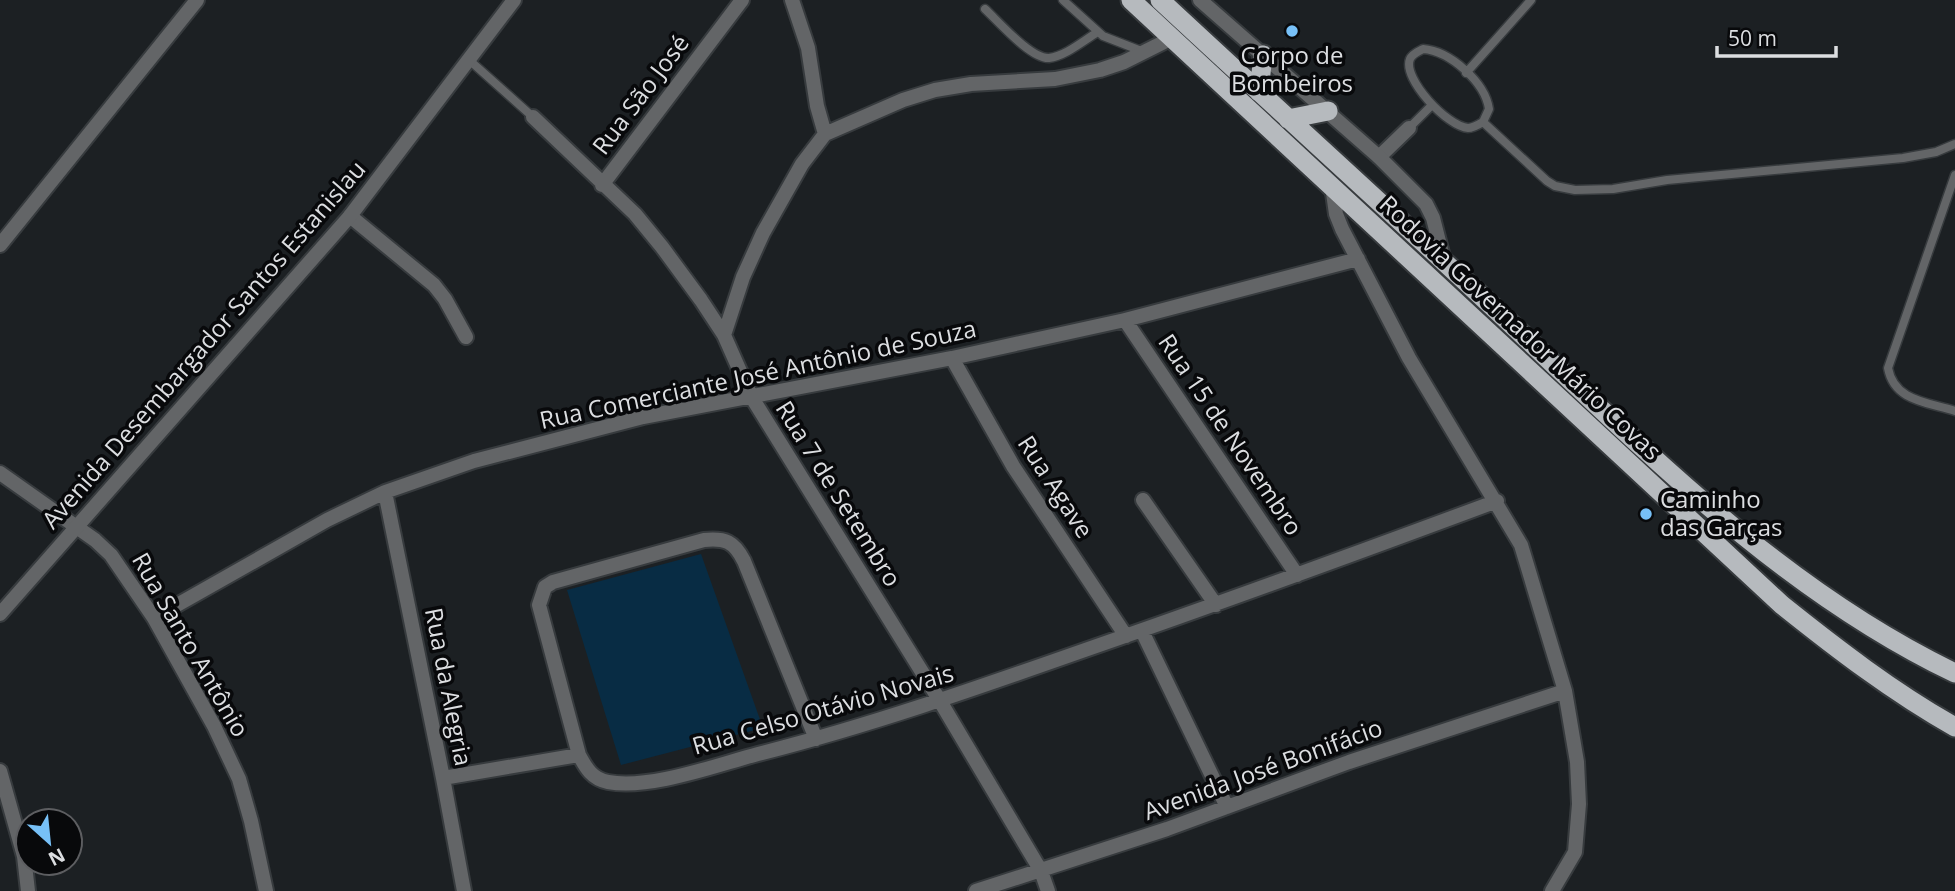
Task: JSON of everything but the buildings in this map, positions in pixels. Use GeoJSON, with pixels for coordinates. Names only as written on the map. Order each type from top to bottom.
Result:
{"type":"FeatureCollection","features":[{"type":"Feature","properties":{"kind":"highway","name":"Rodovia Governador Mário Covas"},"geometry":{"type":"LineString","coordinates":[[1131,0],[1782,605],[1847,657],[1918,706],[1955,727]]}},
{"type":"Feature","properties":{"kind":"highway","name":"Rodovia Governador Mário Covas"},"geometry":{"type":"LineString","coordinates":[[1160,0],[1625,431],[1739,533],[1835,604],[1894,641],[1955,673]]}},
{"type":"Feature","properties":{"kind":"highway"},"geometry":{"type":"LineString","coordinates":[[1259,92],[1263,55]]}},
{"type":"Feature","properties":{"kind":"highway"},"geometry":{"type":"LineString","coordinates":[[1288,119],[1328,111]]}},
{"type":"Feature","properties":{"kind":"street"},"geometry":{"type":"LineString","coordinates":[[0,245],[197,0]]}},
{"type":"Feature","properties":{"kind":"street","name":"Avenida Desembargador Santos Estanislau"},"geometry":{"type":"LineString","coordinates":[[0,614],[350,216],[514,0]]}},
{"type":"Feature","properties":{"kind":"street","name":"Rua São José"},"geometry":{"type":"LineString","coordinates":[[602,185],[742,0]]}},
{"type":"Feature","properties":{"kind":"street"},"geometry":{"type":"LineString","coordinates":[[792,0],[808,48],[817,106],[825,134]]}},
{"type":"Feature","properties":{"kind":"street"},"geometry":{"type":"LineString","coordinates":[[1200,0],[1379,157],[1426,204],[1433,218],[1444,261]]}},
{"type":"Feature","properties":{"kind":"street"},"geometry":{"type":"LineString","coordinates":[[724,335],[743,276],[763,233],[796,173],[825,134],[904,100],[935,90],[971,84],[1055,79],[1100,70],[1124,62],[1172,38]]}},
{"type":"Feature","properties":{"kind":"street","name":"Rua 7 de Setembro"},"geometry":{"type":"LineString","coordinates":[[533,117],[635,214],[662,247],[724,335],[751,396],[940,701],[1041,871],[1048,891]]}},
{"type":"Feature","properties":{"kind":"street"},"geometry":{"type":"LineString","coordinates":[[1379,157],[1409,128]]}},
{"type":"Feature","properties":{"kind":"street"},"geometry":{"type":"LineString","coordinates":[[1332,186],[1336,214],[1409,358],[1521,545],[1566,691],[1577,762],[1578,832],[1574,852],[1552,891]]}},
{"type":"Feature","properties":{"kind":"street"},"geometry":{"type":"LineString","coordinates":[[350,216],[433,285],[445,299],[466,337]]}},
{"type":"Feature","properties":{"kind":"street","name":"Rua Comerciante José Antônio de Souza"},"geometry":{"type":"LineString","coordinates":[[154,618],[327,520],[385,492],[474,461],[575,433],[952,358],[1125,320],[1358,259]]}},
{"type":"Feature","properties":{"kind":"street","name":"Rua 15 de Novembro"},"geometry":{"type":"LineString","coordinates":[[1125,320],[1297,575]]}},
{"type":"Feature","properties":{"kind":"street","name":"Rua Agave"},"geometry":{"type":"LineString","coordinates":[[952,358],[1013,466],[1126,636]]}},
{"type":"Feature","properties":{"kind":"street","name":"Rua Santo Antônio"},"geometry":{"type":"LineString","coordinates":[[0,473],[95,540],[111,555],[154,618],[214,726],[239,779],[266,891]]}},
{"type":"Feature","properties":{"kind":"street","name":"Rua da Alegria"},"geometry":{"type":"LineString","coordinates":[[385,492],[464,891]]}},
{"type":"Feature","properties":{"kind":"street"},"geometry":{"type":"LineString","coordinates":[[1143,500],[1216,605]]}},
{"type":"Feature","properties":{"kind":"street","name":"Rua Celso Otávio Novais"},"geometry":{"type":"LineString","coordinates":[[579,755],[595,777],[607,782],[627,783],[658,780],[816,740],[940,701],[1142,631],[1497,501]]}},
{"type":"Feature","properties":{"kind":"street"},"geometry":{"type":"LineString","coordinates":[[443,778],[579,755],[539,606],[545,587],[553,582],[704,540],[720,538],[730,541],[744,561],[816,740]]}},
{"type":"Feature","properties":{"kind":"street"},"geometry":{"type":"LineString","coordinates":[[1142,631],[1227,807]]}},
{"type":"Feature","properties":{"kind":"street","name":"Avenida José Bonifácio"},"geometry":{"type":"LineString","coordinates":[[976,891],[1227,807],[1349,762],[1566,691]]}},
{"type":"Feature","properties":{"kind":"street"},"geometry":{"type":"LineString","coordinates":[[0,771],[24,856],[28,891]]}},
{"type":"Feature","properties":{"kind":"lane"},"geometry":{"type":"LineString","coordinates":[[1063,0],[1103,36],[1144,52]]}},
{"type":"Feature","properties":{"kind":"lane"},"geometry":{"type":"LineString","coordinates":[[1466,73],[1531,0]]}},
{"type":"Feature","properties":{"kind":"lane"},"geometry":{"type":"LineString","coordinates":[[985,9],[1037,56],[1051,58],[1098,32]]}},
{"type":"Feature","properties":{"kind":"lane"},"geometry":{"type":"LineString","coordinates":[[1423,49],[1432,50],[1466,73],[1484,93],[1489,108],[1483,122],[1469,128],[1462,127],[1444,116],[1432,105],[1412,76],[1410,59],[1423,49]]}},
{"type":"Feature","properties":{"kind":"lane","name":"Rua 7 de Setembro"},"geometry":{"type":"LineString","coordinates":[[468,59],[533,117]]}},
{"type":"Feature","properties":{"kind":"lane"},"geometry":{"type":"LineString","coordinates":[[1409,128],[1432,105]]}},
{"type":"Feature","properties":{"kind":"lane"},"geometry":{"type":"LineString","coordinates":[[1483,122],[1547,181],[1555,186],[1575,190],[1903,158],[1936,152],[1955,144]]}},
{"type":"Feature","properties":{"kind":"lane"},"geometry":{"type":"LineString","coordinates":[[1955,175],[1888,368],[1894,387],[1906,396],[1955,411]]}},
{"type":"Feature","properties":{"kind":"shaded area"},"geometry":{"type":"Polygon","coordinates":[[[701,554],[763,728],[621,765],[567,590],[701,554]]]}},
{"type":"Feature","properties":{"kind":"place","name":"Corpo de Bombeiros"},"geometry":{"type":"Point","coordinates":[1292,31]}},
{"type":"Feature","properties":{"kind":"place","name":"Caminho das Garças"},"geometry":{"type":"Point","coordinates":[1646,514]}}]}
